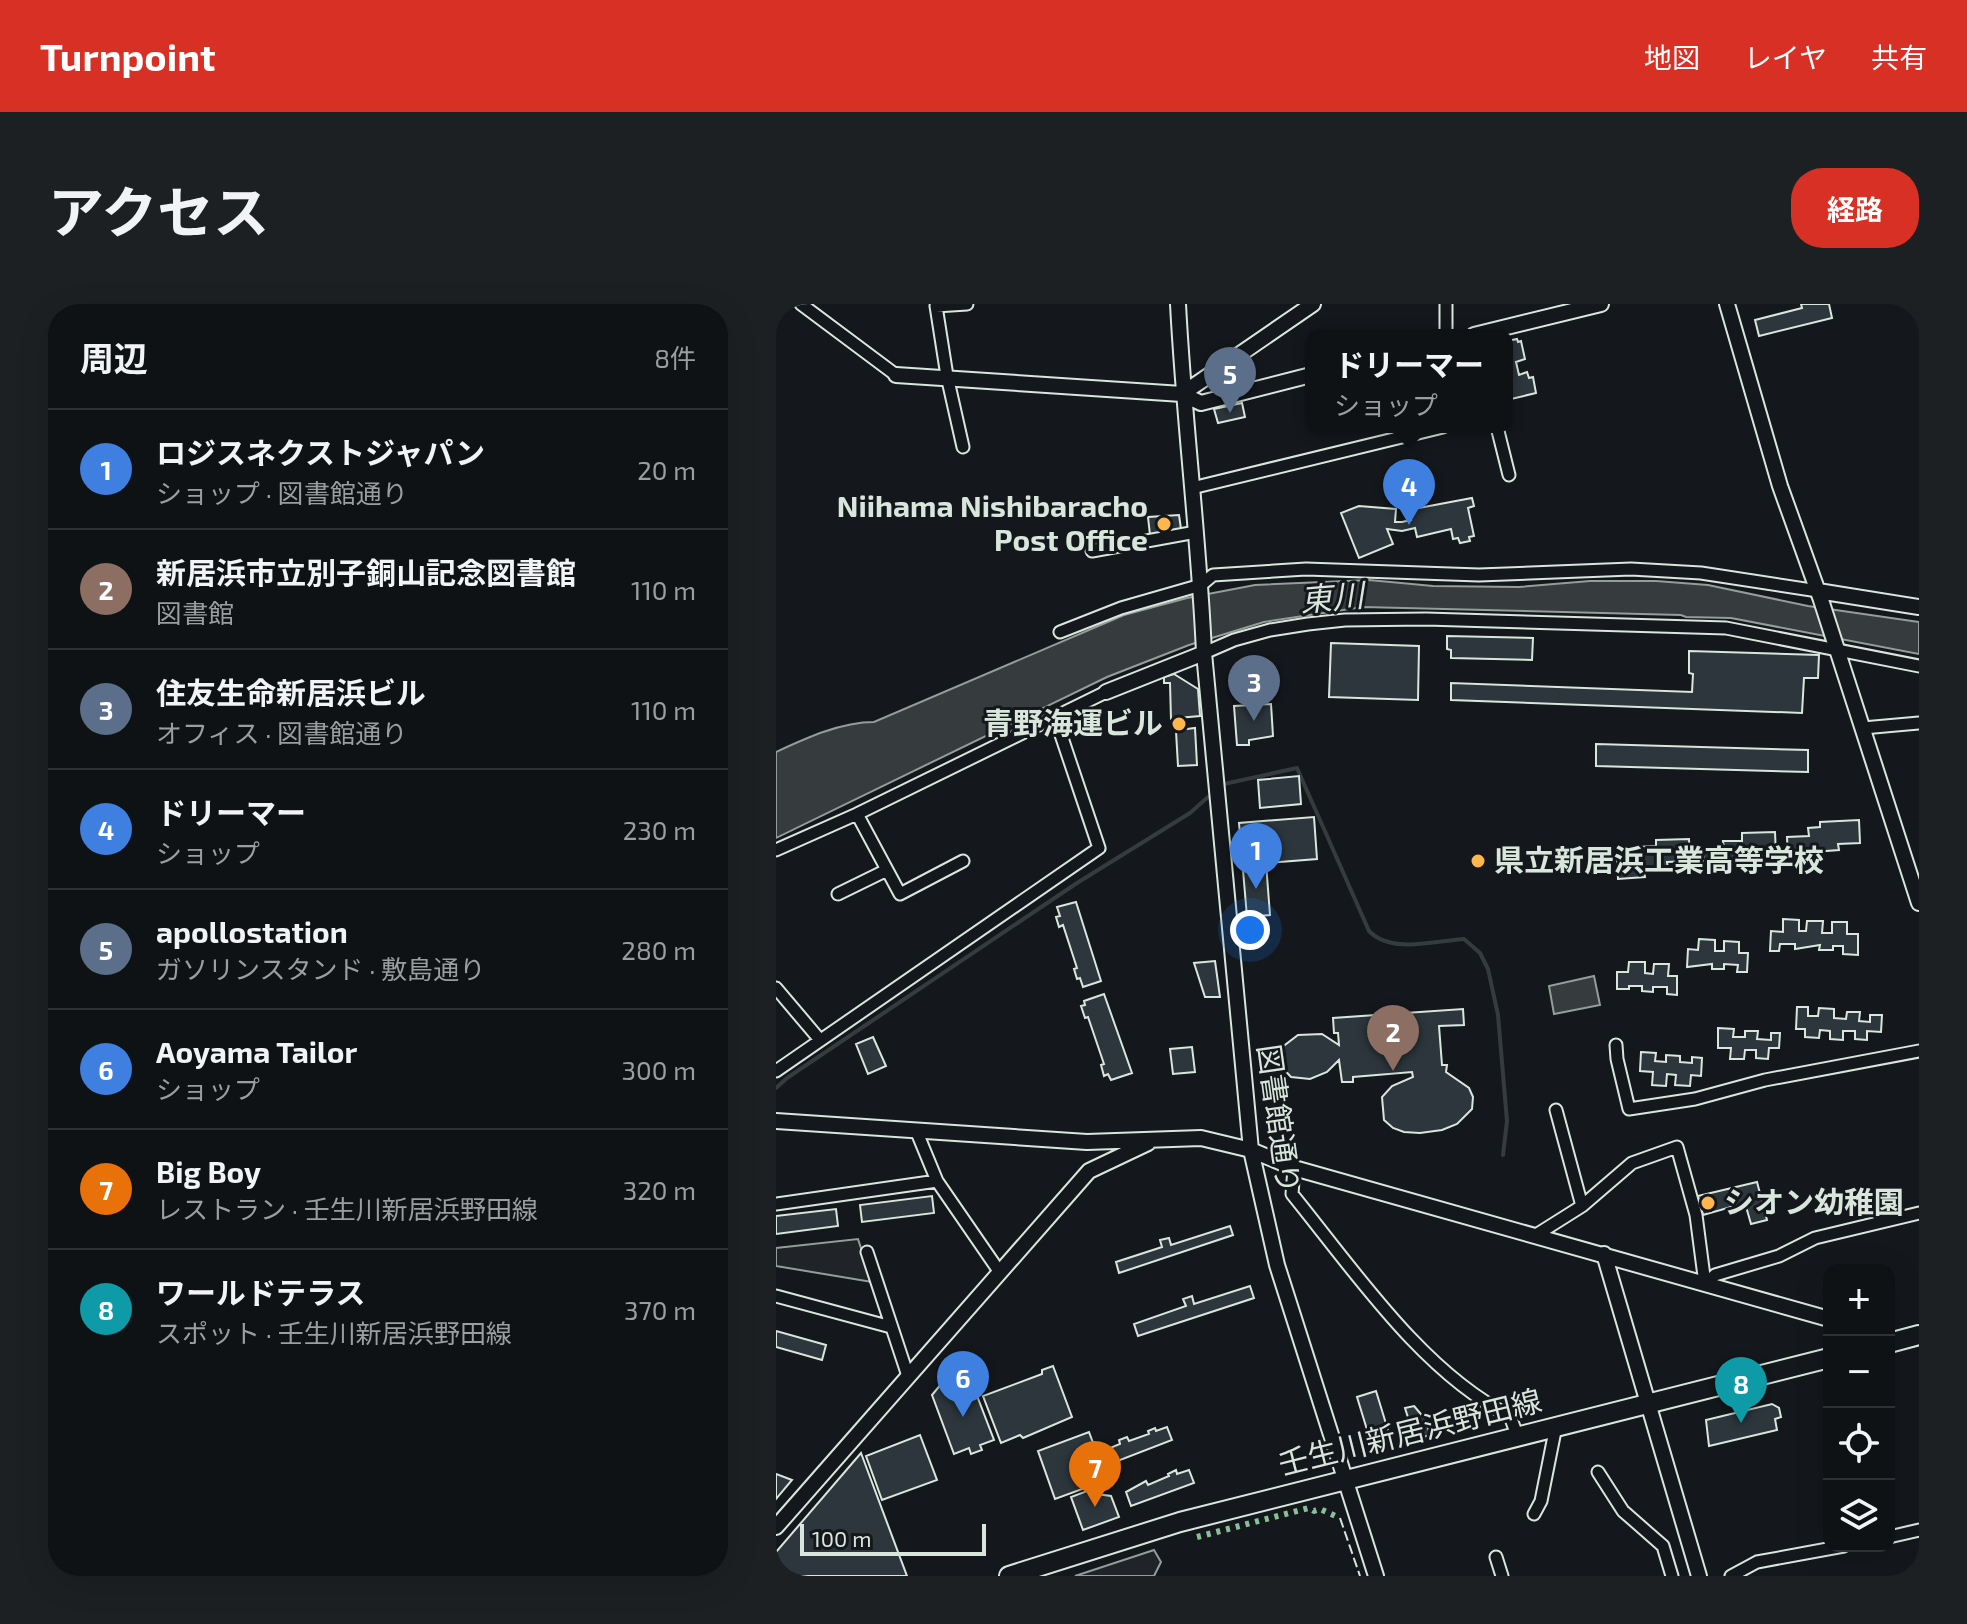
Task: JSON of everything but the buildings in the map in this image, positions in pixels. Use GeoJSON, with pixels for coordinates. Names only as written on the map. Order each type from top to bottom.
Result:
{"type":"FeatureCollection","features":[{"type":"Feature","properties":{"kind":"main road","name":"壬生川新居浜野田線"},"geometry":{"type":"LineString","coordinates":[[1009,1576],[1180,1522],[1823,1359]]}},
{"type":"Feature","properties":{"kind":"street"},"geometry":{"type":"LineString","coordinates":[[801,304],[896,375],[1182,394],[1201,403],[1305,377]]}},
{"type":"Feature","properties":{"kind":"street"},"geometry":{"type":"LineString","coordinates":[[963,447],[936,306],[967,304]]}},
{"type":"Feature","properties":{"kind":"street"},"geometry":{"type":"LineString","coordinates":[[1178,304],[1182,394],[1201,585]]}},
{"type":"Feature","properties":{"kind":"street"},"geometry":{"type":"LineString","coordinates":[[1182,394],[1313,304]]}},
{"type":"Feature","properties":{"kind":"street"},"geometry":{"type":"LineString","coordinates":[[1446,304],[1446,329]]}},
{"type":"Feature","properties":{"kind":"street"},"geometry":{"type":"LineString","coordinates":[[1499,329],[1601,304]]}},
{"type":"Feature","properties":{"kind":"street"},"geometry":{"type":"LineString","coordinates":[[1727,304],[1780,486],[1820,596],[1919,903]]}},
{"type":"Feature","properties":{"kind":"street"},"geometry":{"type":"LineString","coordinates":[[1192,488],[1418,433]]}},
{"type":"Feature","properties":{"kind":"street"},"geometry":{"type":"LineString","coordinates":[[1498,433],[1509,475]]}},
{"type":"Feature","properties":{"kind":"street"},"geometry":{"type":"LineString","coordinates":[[1092,551],[1196,532]]}},
{"type":"Feature","properties":{"kind":"street"},"geometry":{"type":"LineString","coordinates":[[1060,632],[1121,608],[1201,585],[1213,575],[1306,569],[1479,575],[1631,569],[1701,573],[1820,596],[1919,607]]}},
{"type":"Feature","properties":{"kind":"street","name":"図書館通り"},"geometry":{"type":"LineString","coordinates":[[1201,585],[1204,653],[1251,1150],[1277,1265],[1376,1576]]}},
{"type":"Feature","properties":{"kind":"street"},"geometry":{"type":"LineString","coordinates":[[776,850],[857,814],[1106,692],[1234,640],[1270,630],[1345,620],[1413,619],[1726,628],[1836,645],[1919,666]]}},
{"type":"Feature","properties":{"kind":"street"},"geometry":{"type":"LineString","coordinates":[[776,1071],[1099,848],[1055,717]]}},
{"type":"Feature","properties":{"kind":"street"},"geometry":{"type":"LineString","coordinates":[[1863,728],[1919,723]]}},
{"type":"Feature","properties":{"kind":"street"},"geometry":{"type":"LineString","coordinates":[[857,814],[900,894],[963,861]]}},
{"type":"Feature","properties":{"kind":"street"},"geometry":{"type":"LineString","coordinates":[[838,894],[887,870]]}},
{"type":"Feature","properties":{"kind":"street"},"geometry":{"type":"LineString","coordinates":[[776,988],[820,1040]]}},
{"type":"Feature","properties":{"kind":"street"},"geometry":{"type":"LineString","coordinates":[[1616,1045],[1629,1109],[1695,1099],[1765,1080],[1919,1051]]}},
{"type":"Feature","properties":{"kind":"street"},"geometry":{"type":"LineString","coordinates":[[1556,1110],[1582,1206]]}},
{"type":"Feature","properties":{"kind":"street"},"geometry":{"type":"LineString","coordinates":[[776,1121],[1087,1142],[1201,1138],[1251,1150],[1294,1168],[1823,1317]]}},
{"type":"Feature","properties":{"kind":"street"},"geometry":{"type":"LineString","coordinates":[[916,1130],[937,1181],[999,1271]]}},
{"type":"Feature","properties":{"kind":"street"},"geometry":{"type":"LineString","coordinates":[[776,1527],[1089,1171],[1156,1140]]}},
{"type":"Feature","properties":{"kind":"street"},"geometry":{"type":"LineString","coordinates":[[1087,1142],[1092,1156],[1089,1171]]}},
{"type":"Feature","properties":{"kind":"street"},"geometry":{"type":"LineString","coordinates":[[1536,1235],[1582,1206],[1632,1163],[1677,1147],[1696,1215],[1705,1284]]}},
{"type":"Feature","properties":{"kind":"street"},"geometry":{"type":"LineString","coordinates":[[1294,1168],[1292,1194],[1396,1321],[1418,1346],[1480,1402],[1510,1416],[1517,1435]]}},
{"type":"Feature","properties":{"kind":"street"},"geometry":{"type":"LineString","coordinates":[[776,1204],[937,1181]]}},
{"type":"Feature","properties":{"kind":"street"},"geometry":{"type":"LineString","coordinates":[[1705,1284],[1715,1275],[1779,1256],[1815,1238],[1919,1213]]}},
{"type":"Feature","properties":{"kind":"street"},"geometry":{"type":"LineString","coordinates":[[867,1252],[908,1376]]}},
{"type":"Feature","properties":{"kind":"street"},"geometry":{"type":"LineString","coordinates":[[1604,1254],[1699,1576]]}},
{"type":"Feature","properties":{"kind":"street"},"geometry":{"type":"LineString","coordinates":[[776,1296],[891,1327]]}},
{"type":"Feature","properties":{"kind":"street"},"geometry":{"type":"LineString","coordinates":[[1534,1514],[1541,1501],[1556,1425]]}},
{"type":"Feature","properties":{"kind":"street"},"geometry":{"type":"LineString","coordinates":[[1598,1472],[1623,1511],[1663,1546],[1672,1576]]}},
{"type":"Feature","properties":{"kind":"street"},"geometry":{"type":"LineString","coordinates":[[1895,1536],[1919,1530]]}},
{"type":"Feature","properties":{"kind":"street"},"geometry":{"type":"LineString","coordinates":[[1731,1576],[1757,1562],[1823,1550]]}},
{"type":"Feature","properties":{"kind":"street"},"geometry":{"type":"LineString","coordinates":[[1496,1557],[1502,1576]]}},
{"type":"Feature","properties":{"kind":"shaded area"},"geometry":{"type":"Polygon","coordinates":[[[858,1239],[872,1282],[776,1266],[776,1248],[858,1239]]]}},
{"type":"Feature","properties":{"kind":"shaded area"},"geometry":{"type":"Polygon","coordinates":[[[1154,1550],[1161,1562],[1154,1576],[1075,1576],[1154,1550]]]}},
{"type":"Feature","properties":{"kind":"water","name":"東川"},"geometry":{"type":"Polygon","coordinates":[[[1369,580],[1433,586],[1519,587],[1590,581],[1708,585],[1808,606],[1919,622],[1919,654],[1731,618],[1681,615],[1363,607],[1264,622],[1189,645],[1107,677],[776,838],[776,752],[799,741],[836,728],[874,722],[1124,615],[1187,598],[1255,585],[1369,580]]]}},
{"type":"Feature","properties":{"kind":"water"},"geometry":{"type":"Polygon","coordinates":[[[1594,976],[1600,1005],[1554,1014],[1549,986],[1594,976]]]}},
{"type":"Feature","properties":{"kind":"waterway"},"geometry":{"type":"LineString","coordinates":[[1224,784],[1297,768],[1369,931],[1378,938],[1401,944],[1464,939],[1480,953],[1488,969],[1498,1015],[1507,1121],[1503,1155]]}},
{"type":"Feature","properties":{"kind":"waterway"},"geometry":{"type":"LineString","coordinates":[[776,1088],[1077,883],[1190,813],[1208,797]]}},
{"type":"Feature","properties":{"kind":"hedge"},"geometry":{"type":"LineString","coordinates":[[1197,1537],[1309,1508],[1314,1511],[1320,1509],[1340,1518]]}},
{"type":"Feature","properties":{"kind":"fence"},"geometry":{"type":"LineString","coordinates":[[1340,1518],[1360,1576]]}},
{"type":"Feature","properties":{"kind":"place","name":"apollostation"},"geometry":{"type":"Point","coordinates":[1230,413]}},
{"type":"Feature","properties":{"kind":"place","name":"Niihama Nishibaracho Post Office"},"geometry":{"type":"Point","coordinates":[1164,524]}},
{"type":"Feature","properties":{"kind":"place","name":"ドリーマー"},"geometry":{"type":"Point","coordinates":[1409,525]}},
{"type":"Feature","properties":{"kind":"place","name":"住友生命新居浜ビル"},"geometry":{"type":"Point","coordinates":[1254,721]}},
{"type":"Feature","properties":{"kind":"place","name":"青野海運ビル"},"geometry":{"type":"Point","coordinates":[1179,724]}},
{"type":"Feature","properties":{"kind":"place","name":"県立新居浜工業高等学校"},"geometry":{"type":"Point","coordinates":[1478,861]}},
{"type":"Feature","properties":{"kind":"place","name":"ロジスネクストジャパン"},"geometry":{"type":"Point","coordinates":[1256,889]}},
{"type":"Feature","properties":{"kind":"place","name":"新居浜市立別子銅山記念図書館"},"geometry":{"type":"Point","coordinates":[1393,1071]}},
{"type":"Feature","properties":{"kind":"place","name":"シオン幼稚園"},"geometry":{"type":"Point","coordinates":[1708,1203]}},
{"type":"Feature","properties":{"kind":"place","name":"Aoyama Tailor"},"geometry":{"type":"Point","coordinates":[963,1417]}},
{"type":"Feature","properties":{"kind":"place","name":"ワールドテラス"},"geometry":{"type":"Point","coordinates":[1741,1423]}},
{"type":"Feature","properties":{"kind":"place","name":"Big Boy"},"geometry":{"type":"Point","coordinates":[1095,1507]}}]}
